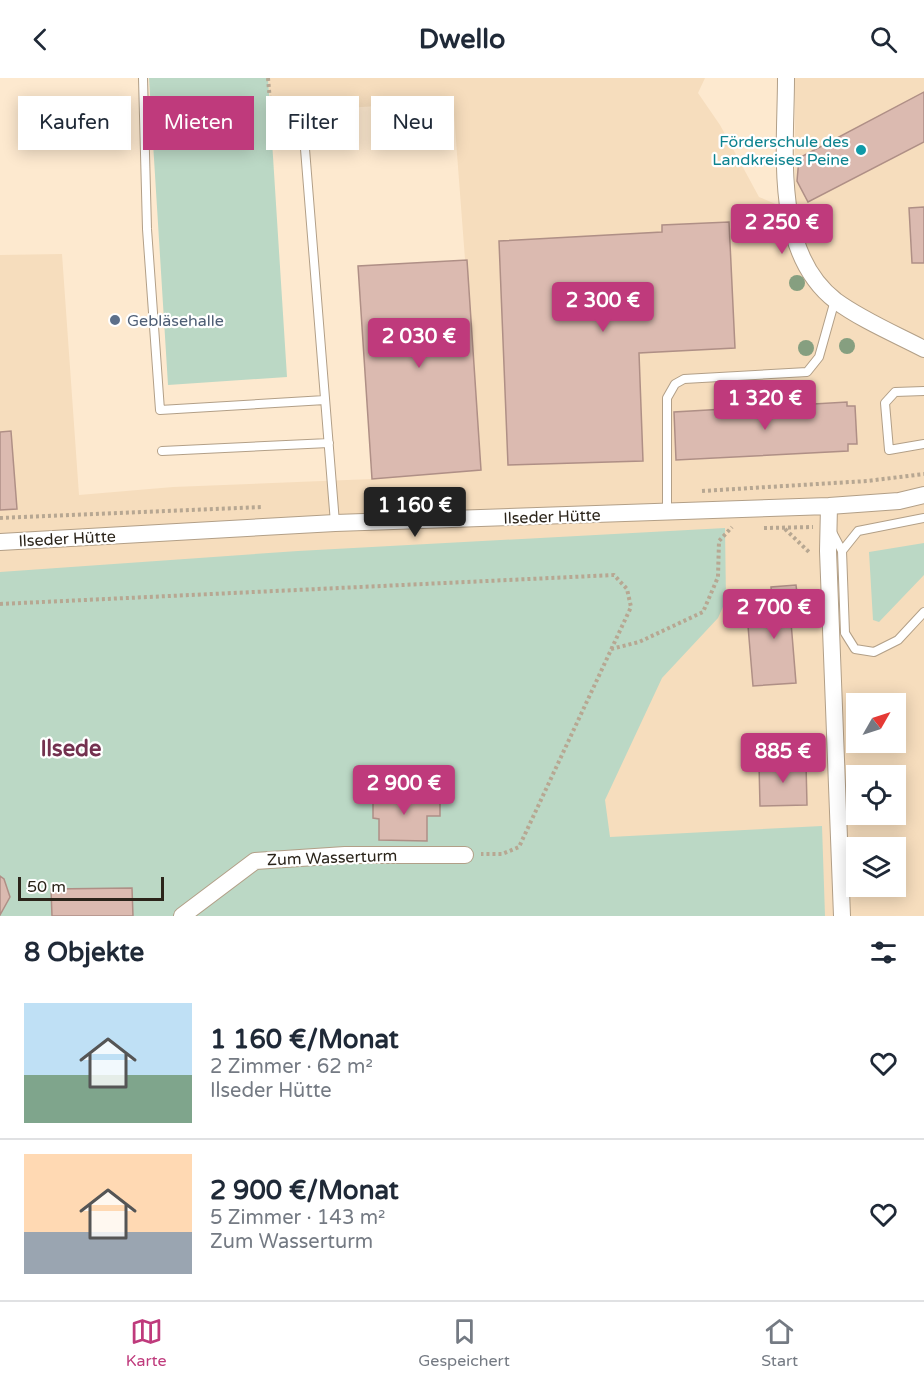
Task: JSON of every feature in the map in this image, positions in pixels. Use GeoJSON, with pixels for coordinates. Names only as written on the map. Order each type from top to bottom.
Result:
{"type":"FeatureCollection","features":[{"type":"Feature","properties":{"kind":"street"},"geometry":{"type":"LineString","coordinates":[[786,78],[787,208],[792,234],[804,262],[835,300],[924,349]]}},
{"type":"Feature","properties":{"kind":"street","name":"Ilseder Hütte"},"geometry":{"type":"LineString","coordinates":[[0,542],[335,523],[829,506],[899,501],[924,495]]}},
{"type":"Feature","properties":{"kind":"street"},"geometry":{"type":"LineString","coordinates":[[829,506],[842,916]]}},
{"type":"Feature","properties":{"kind":"street","name":"Zum Wasserturm"},"geometry":{"type":"LineString","coordinates":[[182,916],[255,861],[345,855],[465,855]]}},
{"type":"Feature","properties":{"kind":"lane"},"geometry":{"type":"LineString","coordinates":[[143,78],[147,229],[160,410],[325,400]]}},
{"type":"Feature","properties":{"kind":"lane"},"geometry":{"type":"LineString","coordinates":[[305,150],[335,523]]}},
{"type":"Feature","properties":{"kind":"lane"},"geometry":{"type":"LineString","coordinates":[[667,512],[667,398],[675,384],[684,379],[807,372],[819,357],[835,300]]}},
{"type":"Feature","properties":{"kind":"lane"},"geometry":{"type":"LineString","coordinates":[[924,391],[895,392],[885,403],[889,450],[924,444]]}},
{"type":"Feature","properties":{"kind":"lane"},"geometry":{"type":"LineString","coordinates":[[162,451],[329,442]]}},
{"type":"Feature","properties":{"kind":"lane"},"geometry":{"type":"LineString","coordinates":[[843,550],[858,531],[924,518]]}},
{"type":"Feature","properties":{"kind":"lane"},"geometry":{"type":"LineString","coordinates":[[828,526],[843,550],[844,633],[855,649],[874,652],[898,640],[924,612]]}},
{"type":"Feature","properties":{"kind":"lane"},"geometry":{"type":"LineString","coordinates":[[840,816],[846,816]]}},
{"type":"Feature","properties":{"kind":"path"},"geometry":{"type":"LineString","coordinates":[[268,78],[270,96]]}},
{"type":"Feature","properties":{"kind":"path"},"geometry":{"type":"LineString","coordinates":[[828,483],[924,474]]}},
{"type":"Feature","properties":{"kind":"path"},"geometry":{"type":"LineString","coordinates":[[610,649],[639,642],[703,612],[718,577],[718,541],[732,527],[742,528]]}},
{"type":"Feature","properties":{"kind":"path"},"geometry":{"type":"LineString","coordinates":[[753,528],[784,528]]}},
{"type":"Feature","properties":{"kind":"path"},"geometry":{"type":"LineString","coordinates":[[0,604],[614,575],[627,589],[631,607],[519,847],[502,854],[465,855]]}},
{"type":"Feature","properties":{"kind":"shaded area"},"geometry":{"type":"Polygon","coordinates":[[[268,78],[705,78],[698,93],[720,125],[759,197],[795,212],[795,78],[924,78],[924,916],[0,916],[0,255],[62,254],[79,495],[173,487],[372,479],[481,470],[454,96],[371,96],[371,106],[359,107],[359,96],[270,96],[268,78]]]}},
{"type":"Feature","properties":{"kind":"green space"},"geometry":{"type":"Polygon","coordinates":[[[149,78],[268,78],[266,150],[273,150],[287,377],[168,385],[153,150],[254,150],[254,96],[150,96],[149,78]]]}},
{"type":"Feature","properties":{"kind":"green space"},"geometry":{"type":"Polygon","coordinates":[[[725,528],[726,600],[718,618],[662,678],[605,800],[610,837],[822,826],[825,916],[0,916],[0,572],[298,551],[725,528]]]}},
{"type":"Feature","properties":{"kind":"green space"},"geometry":{"type":"Polygon","coordinates":[[[924,543],[924,575],[879,622],[873,620],[869,552],[924,543]]]}},
{"type":"Feature","properties":{"kind":"building","name":"Förderschule des Landkreises Peine"},"geometry":{"type":"Polygon","coordinates":[[[924,92],[924,142],[808,202],[797,181],[799,158],[924,92]]]}},
{"type":"Feature","properties":{"kind":"building"},"geometry":{"type":"Polygon","coordinates":[[[924,207],[924,263],[912,263],[909,208],[924,207]]]}},
{"type":"Feature","properties":{"kind":"building"},"geometry":{"type":"Polygon","coordinates":[[[729,222],[735,348],[639,353],[643,461],[508,465],[499,241],[662,232],[662,225],[729,222]]]}},
{"type":"Feature","properties":{"kind":"building"},"geometry":{"type":"Polygon","coordinates":[[[467,260],[481,470],[372,479],[358,266],[467,260]]]}},
{"type":"Feature","properties":{"kind":"building"},"geometry":{"type":"Polygon","coordinates":[[[847,402],[847,406],[855,406],[857,444],[848,444],[848,451],[676,460],[674,412],[847,402]]]}},
{"type":"Feature","properties":{"kind":"building"},"geometry":{"type":"Polygon","coordinates":[[[11,431],[17,509],[0,510],[0,432],[11,431]]]}},
{"type":"Feature","properties":{"kind":"building"},"geometry":{"type":"Polygon","coordinates":[[[796,585],[799,609],[790,610],[796,683],[753,686],[747,614],[773,612],[771,587],[796,585]]]}},
{"type":"Feature","properties":{"kind":"building"},"geometry":{"type":"Polygon","coordinates":[[[806,763],[807,805],[760,806],[759,764],[806,763]]]}},
{"type":"Feature","properties":{"kind":"building"},"geometry":{"type":"Polygon","coordinates":[[[373,795],[440,797],[440,816],[427,816],[427,841],[379,840],[379,819],[373,818],[373,795]]]}},
{"type":"Feature","properties":{"kind":"building"},"geometry":{"type":"Polygon","coordinates":[[[0,876],[4,879],[10,897],[0,915],[0,876]]]}},
{"type":"Feature","properties":{"kind":"building"},"geometry":{"type":"Polygon","coordinates":[[[132,888],[133,916],[52,916],[51,889],[132,888]]]}},
{"type":"Feature","properties":{"kind":"place","name":"Förderschule des Landkreises Peine"},"geometry":{"type":"Point","coordinates":[861,150]}},
{"type":"Feature","properties":{"kind":"place","name":"Gebläsehalle"},"geometry":{"type":"Point","coordinates":[115,320]}},
{"type":"Feature","properties":{"kind":"district","name":"Ilsede"},"geometry":{"type":"Point","coordinates":[71,748]}}]}
